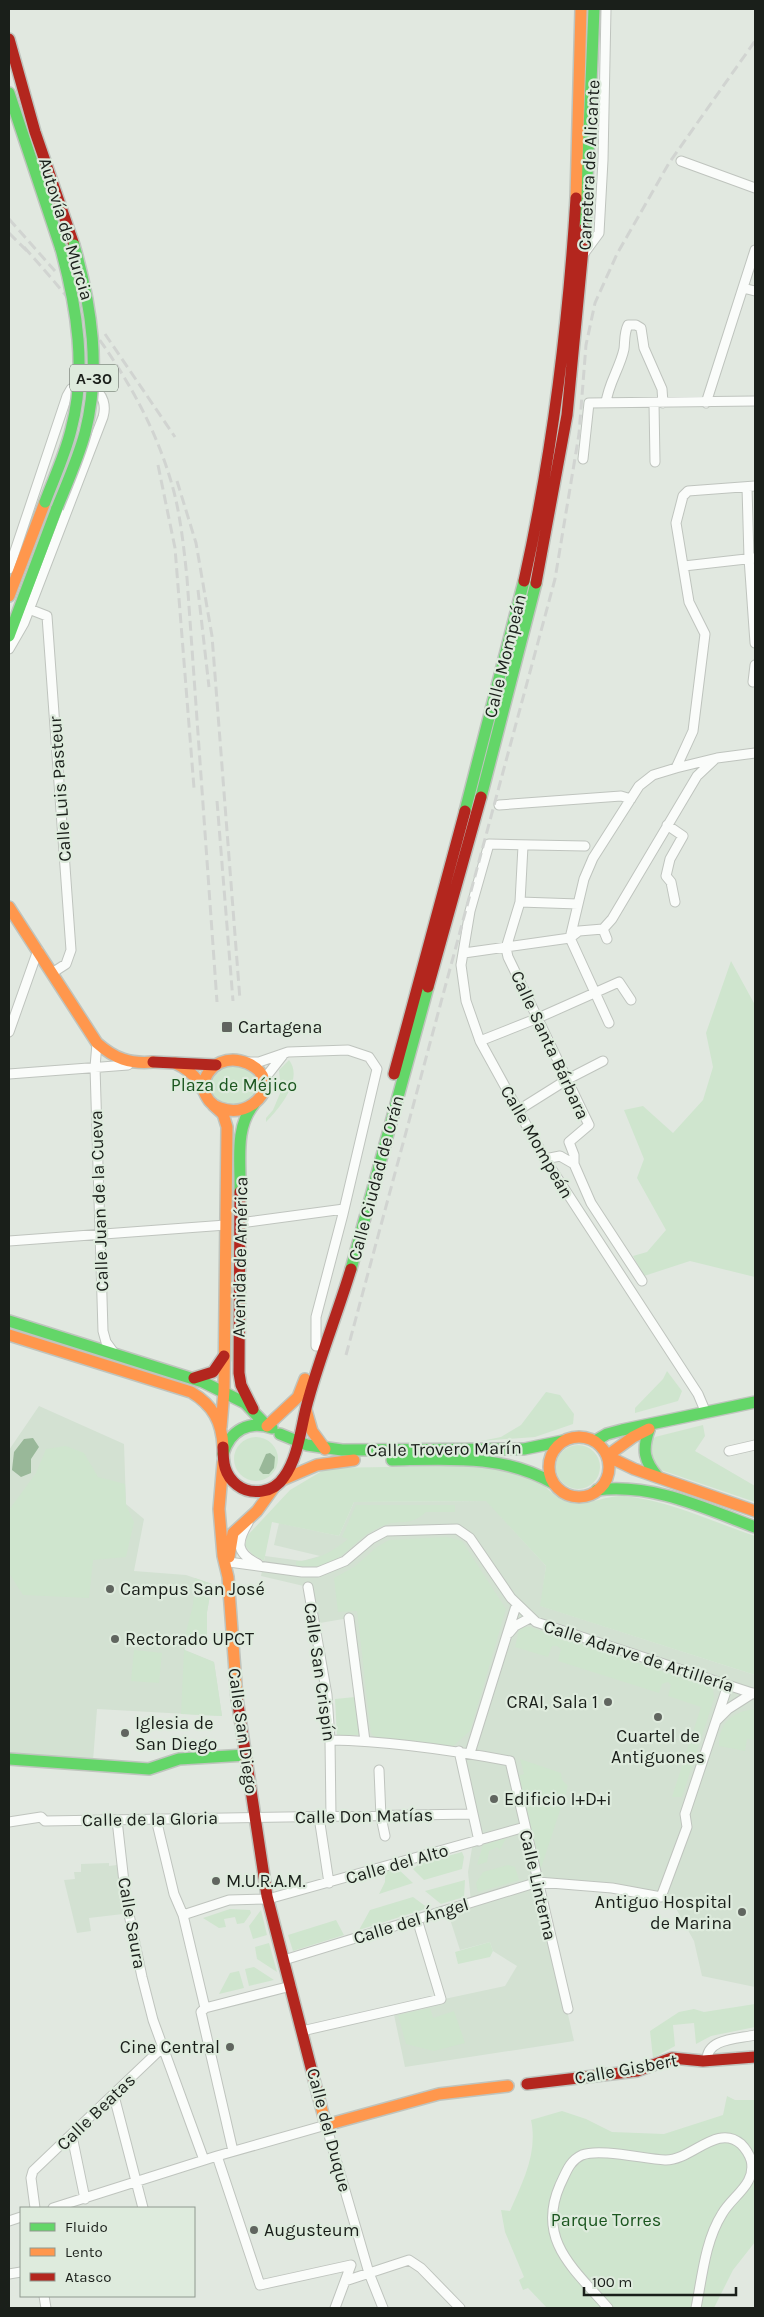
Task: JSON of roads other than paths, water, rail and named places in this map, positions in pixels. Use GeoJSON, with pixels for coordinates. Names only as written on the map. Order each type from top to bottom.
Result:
{"type":"FeatureCollection","features":[{"type":"Feature","properties":{"kind":"main road","name":"Carretera de Alicante"},"geometry":{"type":"LineString","coordinates":[[567,319],[578,186],[582,9]]}},
{"type":"Feature","properties":{"kind":"main road","name":"Carretera de Alicante"},"geometry":{"type":"LineString","coordinates":[[579,321],[591,159],[594,9]]}},
{"type":"Feature","properties":{"kind":"main road","name":"Autovía de Murcia"},"geometry":{"type":"LineString","coordinates":[[9,39],[35,132],[79,260],[92,317],[94,364],[91,403],[81,447],[9,636]]}},
{"type":"Feature","properties":{"kind":"main road","name":"Autovía de Murcia"},"geometry":{"type":"LineString","coordinates":[[9,93],[65,264],[75,305],[79,334],[80,364],[76,408],[67,443],[9,596]]}},
{"type":"Feature","properties":{"kind":"main road","name":"Calle Mompeán"},"geometry":{"type":"LineString","coordinates":[[421,986],[521,596],[546,473],[567,319]]}},
{"type":"Feature","properties":{"kind":"main road","name":"Calle Mompeán"},"geometry":{"type":"LineString","coordinates":[[435,963],[531,607],[558,474],[579,321]]}},
{"type":"Feature","properties":{"kind":"main road"},"geometry":{"type":"LineString","coordinates":[[9,907],[97,1043],[117,1060],[134,1064],[172,1062],[216,1065]]}},
{"type":"Feature","properties":{"kind":"main road","name":"Calle Ciudad de Orán"},"geometry":{"type":"LineString","coordinates":[[306,1390],[316,1346],[348,1244],[414,999],[435,963]]}},
{"type":"Feature","properties":{"kind":"main road","name":"Calle Ciudad de Orán"},"geometry":{"type":"LineString","coordinates":[[306,1390],[350,1273],[420,1017],[421,986]]}},
{"type":"Feature","properties":{"kind":"main road"},"geometry":{"type":"LineString","coordinates":[[172,1062],[192,1074],[208,1101],[213,1105],[234,1110],[254,1104],[264,1092],[265,1078],[262,1070],[248,1062],[228,1060],[216,1065],[205,1074],[202,1089]]}},
{"type":"Feature","properties":{"kind":"main road","name":"Avenida de América"},"geometry":{"type":"LineString","coordinates":[[253,1409],[241,1385],[239,1373],[241,1128],[246,1115],[254,1104]]}},
{"type":"Feature","properties":{"kind":"main road","name":"Avenida de América"},"geometry":{"type":"LineString","coordinates":[[213,1105],[223,1114],[227,1127],[225,1354],[221,1428],[223,1459]]}},
{"type":"Feature","properties":{"kind":"main road"},"geometry":{"type":"LineString","coordinates":[[9,1321],[199,1380],[224,1391],[253,1409],[267,1426],[280,1434],[288,1448],[289,1466]]}},
{"type":"Feature","properties":{"kind":"main road"},"geometry":{"type":"LineString","coordinates":[[9,1335],[177,1386],[197,1395],[212,1411],[221,1428]]}},
{"type":"Feature","properties":{"kind":"main road"},"geometry":{"type":"LineString","coordinates":[[199,1380],[217,1370],[225,1354]]}},
{"type":"Feature","properties":{"kind":"main road"},"geometry":{"type":"LineString","coordinates":[[306,1390],[306,1408],[310,1428],[325,1449]]}},
{"type":"Feature","properties":{"kind":"main road"},"geometry":{"type":"LineString","coordinates":[[227,1564],[219,1509],[223,1459],[227,1442],[237,1430],[253,1425],[267,1426],[306,1390]]}},
{"type":"Feature","properties":{"kind":"main road"},"geometry":{"type":"LineString","coordinates":[[595,1441],[607,1434],[648,1427],[755,1402]]}},
{"type":"Feature","properties":{"kind":"main road"},"geometry":{"type":"LineString","coordinates":[[227,1564],[233,1533],[251,1518],[279,1483],[289,1466],[298,1442],[306,1408]]}},
{"type":"Feature","properties":{"kind":"main road"},"geometry":{"type":"LineString","coordinates":[[607,1456],[648,1427]]}},
{"type":"Feature","properties":{"kind":"main road"},"geometry":{"type":"LineString","coordinates":[[648,1427],[643,1455],[647,1466],[658,1477]]}},
{"type":"Feature","properties":{"kind":"main road","name":"Calle Trovero Marín"},"geometry":{"type":"LineString","coordinates":[[280,1434],[298,1442],[325,1449],[514,1450],[563,1441]]}},
{"type":"Feature","properties":{"kind":"main road"},"geometry":{"type":"LineString","coordinates":[[755,1511],[658,1477],[607,1456],[595,1441],[578,1437],[563,1441],[552,1452],[549,1462],[549,1473],[553,1483],[561,1491],[571,1496],[582,1496],[597,1490],[622,1487],[652,1492],[755,1527]]}},
{"type":"Feature","properties":{"kind":"main road"},"geometry":{"type":"LineString","coordinates":[[597,1490],[608,1474],[607,1456]]}},
{"type":"Feature","properties":{"kind":"main road"},"geometry":{"type":"LineString","coordinates":[[223,1459],[230,1479],[242,1489],[260,1491],[279,1483]]}},
{"type":"Feature","properties":{"kind":"main road","name":"Calle Trovero Marín"},"geometry":{"type":"LineString","coordinates":[[279,1483],[307,1467],[330,1460],[502,1462],[533,1472],[553,1483]]}},
{"type":"Feature","properties":{"kind":"main road","name":"Calle San Diego"},"geometry":{"type":"LineString","coordinates":[[227,1564],[235,1685],[268,1898],[284,1960]]}},
{"type":"Feature","properties":{"kind":"main road"},"geometry":{"type":"LineString","coordinates":[[9,1759],[149,1769],[179,1759],[246,1755]]}},
{"type":"Feature","properties":{"kind":"main road","name":"Calle del Duque"},"geometry":{"type":"LineString","coordinates":[[284,1960],[326,2125]]}},
{"type":"Feature","properties":{"kind":"main road","name":"Calle Gisbert"},"geometry":{"type":"LineString","coordinates":[[527,2084],[637,2071],[672,2058],[707,2061],[755,2057]]}},
{"type":"Feature","properties":{"kind":"main road"},"geometry":{"type":"LineString","coordinates":[[326,2125],[439,2094],[508,2086]]}},
{"type":"Feature","properties":{"kind":"street"},"geometry":{"type":"LineString","coordinates":[[585,252],[599,233],[603,160],[606,9]]}},
{"type":"Feature","properties":{"kind":"street"},"geometry":{"type":"LineString","coordinates":[[682,161],[755,188]]}},
{"type":"Feature","properties":{"kind":"street"},"geometry":{"type":"LineString","coordinates":[[706,403],[755,250]]}},
{"type":"Feature","properties":{"kind":"street"},"geometry":{"type":"LineString","coordinates":[[744,288],[755,292]]}},
{"type":"Feature","properties":{"kind":"street"},"geometry":{"type":"LineString","coordinates":[[606,403],[607,394],[624,350],[626,329],[628,326],[636,325],[641,328],[644,348],[662,388],[658,403],[655,462]]}},
{"type":"Feature","properties":{"kind":"street"},"geometry":{"type":"LineString","coordinates":[[9,568],[67,396],[71,389],[76,386],[96,390],[103,400],[105,409],[103,417],[29,609],[9,649]]}},
{"type":"Feature","properties":{"kind":"street"},"geometry":{"type":"LineString","coordinates":[[583,459],[589,403],[706,403],[755,400]]}},
{"type":"Feature","properties":{"kind":"street"},"geometry":{"type":"LineString","coordinates":[[676,768],[692,731],[705,634],[689,602],[676,523],[683,496],[688,491],[751,486],[755,643]]}},
{"type":"Feature","properties":{"kind":"street"},"geometry":{"type":"LineString","coordinates":[[684,566],[752,558]]}},
{"type":"Feature","properties":{"kind":"street","name":"Calle Luis Pasteur"},"geometry":{"type":"LineString","coordinates":[[29,609],[47,616],[71,950],[66,964],[52,973]]}},
{"type":"Feature","properties":{"kind":"street"},"geometry":{"type":"LineString","coordinates":[[753,682],[755,665]]}},
{"type":"Feature","properties":{"kind":"street"},"geometry":{"type":"LineString","coordinates":[[609,1022],[570,938],[584,879],[593,858],[639,786],[653,775],[716,758],[755,753]]}},
{"type":"Feature","properties":{"kind":"street"},"geometry":{"type":"LineString","coordinates":[[464,953],[570,938],[579,931],[603,929],[612,919],[697,776],[716,758]]}},
{"type":"Feature","properties":{"kind":"street"},"geometry":{"type":"LineString","coordinates":[[499,805],[621,796],[631,798]]}},
{"type":"Feature","properties":{"kind":"street"},"geometry":{"type":"LineString","coordinates":[[667,825],[683,836],[670,859],[666,876],[671,882],[675,902]]}},
{"type":"Feature","properties":{"kind":"street","name":"Calle Mompeán"},"geometry":{"type":"LineString","coordinates":[[523,846],[489,844],[470,911],[464,953],[460,965],[466,1001],[480,1040],[544,1159],[698,1394],[706,1413]]}},
{"type":"Feature","properties":{"kind":"street"},"geometry":{"type":"LineString","coordinates":[[506,948],[520,902],[523,846],[585,846]]}},
{"type":"Feature","properties":{"kind":"street"},"geometry":{"type":"LineString","coordinates":[[520,902],[578,904]]}},
{"type":"Feature","properties":{"kind":"street"},"geometry":{"type":"LineString","coordinates":[[603,929],[607,939]]}},
{"type":"Feature","properties":{"kind":"street","name":"Calle Santa Bárbara"},"geometry":{"type":"LineString","coordinates":[[506,948],[589,1125],[569,1142],[574,1155],[574,1164]]}},
{"type":"Feature","properties":{"kind":"street"},"geometry":{"type":"LineString","coordinates":[[9,1032],[38,950]]}},
{"type":"Feature","properties":{"kind":"street"},"geometry":{"type":"LineString","coordinates":[[480,1040],[538,1018],[595,991],[619,982],[631,1000]]}},
{"type":"Feature","properties":{"kind":"street","name":"Calle Juan de la Cueva"},"geometry":{"type":"LineString","coordinates":[[97,1043],[95,1067],[103,1331],[108,1347],[116,1354]]}},
{"type":"Feature","properties":{"kind":"street","name":"Calle Ciudad de Orán"},"geometry":{"type":"LineString","coordinates":[[288,1052],[354,1051],[369,1057],[377,1069],[316,1317],[316,1346]]}},
{"type":"Feature","properties":{"kind":"street"},"geometry":{"type":"LineString","coordinates":[[248,1062],[259,1062],[288,1052]]}},
{"type":"Feature","properties":{"kind":"street"},"geometry":{"type":"LineString","coordinates":[[265,1078],[277,1060],[288,1052]]}},
{"type":"Feature","properties":{"kind":"street"},"geometry":{"type":"LineString","coordinates":[[517,1111],[568,1079],[603,1061]]}},
{"type":"Feature","properties":{"kind":"street"},"geometry":{"type":"LineString","coordinates":[[9,1074],[134,1064]]}},
{"type":"Feature","properties":{"kind":"street"},"geometry":{"type":"LineString","coordinates":[[544,1159],[560,1156],[574,1164],[591,1203],[642,1281]]}},
{"type":"Feature","properties":{"kind":"street"},"geometry":{"type":"LineString","coordinates":[[240,1223],[344,1209]]}},
{"type":"Feature","properties":{"kind":"street"},"geometry":{"type":"LineString","coordinates":[[9,1242],[226,1225]]}},
{"type":"Feature","properties":{"kind":"street"},"geometry":{"type":"LineString","coordinates":[[729,1451],[755,1445]]}},
{"type":"Feature","properties":{"kind":"street"},"geometry":{"type":"LineString","coordinates":[[251,1518],[241,1536],[239,1546],[247,1557],[263,1566]]}},
{"type":"Feature","properties":{"kind":"street","name":"Calle Adarve de Artillería"},"geometry":{"type":"LineString","coordinates":[[263,1566],[302,1572],[323,1571],[349,1559],[376,1536],[386,1531],[457,1529],[466,1534],[474,1543],[518,1606],[536,1622],[754,1693]]}},
{"type":"Feature","properties":{"kind":"street"},"geometry":{"type":"LineString","coordinates":[[227,1564],[263,1566]]}},
{"type":"Feature","properties":{"kind":"street","name":"Calle San Crispín"},"geometry":{"type":"LineString","coordinates":[[308,1587],[327,1695],[330,1740],[331,1817]]}},
{"type":"Feature","properties":{"kind":"street"},"geometry":{"type":"LineString","coordinates":[[330,1740],[365,1741],[470,1753],[515,1609],[518,1606]]}},
{"type":"Feature","properties":{"kind":"street"},"geometry":{"type":"LineString","coordinates":[[349,1618],[365,1741]]}},
{"type":"Feature","properties":{"kind":"street"},"geometry":{"type":"LineString","coordinates":[[506,1638],[512,1628],[530,1618]]}},
{"type":"Feature","properties":{"kind":"street"},"geometry":{"type":"LineString","coordinates":[[538,1882],[612,1888],[662,1897],[687,1827],[685,1814],[728,1685]]}},
{"type":"Feature","properties":{"kind":"street"},"geometry":{"type":"LineString","coordinates":[[712,1732],[722,1714],[754,1693]]}},
{"type":"Feature","properties":{"kind":"street"},"geometry":{"type":"LineString","coordinates":[[459,1751],[479,1841]]}},
{"type":"Feature","properties":{"kind":"street","name":"Calle Linterna"},"geometry":{"type":"LineString","coordinates":[[470,1753],[510,1761],[568,2009]]}},
{"type":"Feature","properties":{"kind":"street"},"geometry":{"type":"LineString","coordinates":[[379,1770],[381,1817],[385,1836]]}},
{"type":"Feature","properties":{"kind":"street","name":"Calle Don Matías"},"geometry":{"type":"LineString","coordinates":[[255,1818],[473,1814]]}},
{"type":"Feature","properties":{"kind":"street"},"geometry":{"type":"LineString","coordinates":[[319,1817],[329,1882]]}},
{"type":"Feature","properties":{"kind":"street","name":"Calle de la Gloria"},"geometry":{"type":"LineString","coordinates":[[9,1822],[41,1819],[255,1818]]}},
{"type":"Feature","properties":{"kind":"street"},"geometry":{"type":"LineString","coordinates":[[156,1819],[174,1894],[183,1915],[205,2008]]}},
{"type":"Feature","properties":{"kind":"street","name":"Calle Saura"},"geometry":{"type":"LineString","coordinates":[[117,1820],[126,1900],[142,1977],[155,2024],[204,2160]]}},
{"type":"Feature","properties":{"kind":"street","name":"Calle del Alto"},"geometry":{"type":"LineString","coordinates":[[183,1915],[229,1900],[268,1898],[525,1827]]}},
{"type":"Feature","properties":{"kind":"street","name":"Calle del Ángel"},"geometry":{"type":"LineString","coordinates":[[284,1960],[538,1882]]}},
{"type":"Feature","properties":{"kind":"street"},"geometry":{"type":"LineString","coordinates":[[302,2031],[441,1999],[418,1919]]}},
{"type":"Feature","properties":{"kind":"street"},"geometry":{"type":"LineString","coordinates":[[233,2151],[201,2012],[205,2008],[291,1986]]}},
{"type":"Feature","properties":{"kind":"street"},"geometry":{"type":"LineString","coordinates":[[707,2061],[708,2052],[716,2044],[755,2036]]}},
{"type":"Feature","properties":{"kind":"street","name":"Calle Beatas"},"geometry":{"type":"LineString","coordinates":[[35,2207],[31,2178],[33,2170],[72,2136],[164,2046]]}},
{"type":"Feature","properties":{"kind":"street"},"geometry":{"type":"LineString","coordinates":[[114,2096],[144,2207]]}},
{"type":"Feature","properties":{"kind":"street"},"geometry":{"type":"LineString","coordinates":[[57,2207],[233,2151],[326,2125]]}},
{"type":"Feature","properties":{"kind":"street","name":"Calle del Duque"},"geometry":{"type":"LineString","coordinates":[[326,2125],[369,2273],[383,2308]]}},
{"type":"Feature","properties":{"kind":"street"},"geometry":{"type":"LineString","coordinates":[[72,2136],[85,2199]]}},
{"type":"Feature","properties":{"kind":"street"},"geometry":{"type":"LineString","coordinates":[[608,2308],[568,2260],[553,2235],[552,2215],[554,2204],[568,2167],[574,2160],[591,2153],[673,2160],[688,2155],[713,2140],[728,2138],[736,2140],[748,2152],[752,2169],[746,2186],[720,2216],[710,2240],[696,2308]]}},
{"type":"Feature","properties":{"kind":"street"},"geometry":{"type":"LineString","coordinates":[[217,2156],[260,2284],[351,2265],[335,2308]]}},
{"type":"Feature","properties":{"kind":"street"},"geometry":{"type":"LineString","coordinates":[[345,2282],[409,2260],[421,2268],[460,2308]]}},
{"type":"Feature","properties":{"kind":"railway"},"geometry":{"type":"LineString","coordinates":[[346,1355],[555,579],[579,434],[586,345],[595,303],[617,254],[669,163],[755,41]]}},
{"type":"Feature","properties":{"kind":"railway"},"geometry":{"type":"LineString","coordinates":[[9,219],[55,271]]}},
{"type":"Feature","properties":{"kind":"railway"},"geometry":{"type":"LineString","coordinates":[[9,233],[28,252]]}},
{"type":"Feature","properties":{"kind":"railway"},"geometry":{"type":"LineString","coordinates":[[24,247],[71,302],[114,361],[149,424],[163,457],[174,492],[187,578],[217,1002]]}},
{"type":"Feature","properties":{"kind":"railway"},"geometry":{"type":"LineString","coordinates":[[105,334],[175,437]]}},
{"type":"Feature","properties":{"kind":"railway"},"geometry":{"type":"LineString","coordinates":[[158,465],[175,548],[194,788]]}},
{"type":"Feature","properties":{"kind":"railway"},"geometry":{"type":"LineString","coordinates":[[177,481],[196,543],[212,636],[240,1000]]}},
{"type":"Feature","properties":{"kind":"railway"},"geometry":{"type":"LineString","coordinates":[[198,590],[209,687]]}},
{"type":"Feature","properties":{"kind":"railway"},"geometry":{"type":"LineString","coordinates":[[217,801],[233,1001]]}},
{"type":"Feature","properties":{"kind":"place","name":"Cartagena"},"geometry":{"type":"Point","coordinates":[227,1027]}},
{"type":"Feature","properties":{"kind":"place","name":"Campus San José"},"geometry":{"type":"Point","coordinates":[110,1589]}},
{"type":"Feature","properties":{"kind":"place","name":"Rectorado UPCT"},"geometry":{"type":"Point","coordinates":[115,1639]}},
{"type":"Feature","properties":{"kind":"place","name":"CRAI, Sala 1"},"geometry":{"type":"Point","coordinates":[608,1702]}},
{"type":"Feature","properties":{"kind":"place","name":"Cuartel de Antiguones"},"geometry":{"type":"Point","coordinates":[658,1717]}},
{"type":"Feature","properties":{"kind":"place","name":"Iglesia de San Diego"},"geometry":{"type":"Point","coordinates":[125,1733]}},
{"type":"Feature","properties":{"kind":"place","name":"Edificio I+D+i"},"geometry":{"type":"Point","coordinates":[494,1799]}},
{"type":"Feature","properties":{"kind":"place","name":"M.U.R.A.M."},"geometry":{"type":"Point","coordinates":[216,1881]}},
{"type":"Feature","properties":{"kind":"place","name":"Antiguo Hospital de Marina"},"geometry":{"type":"Point","coordinates":[742,1912]}},
{"type":"Feature","properties":{"kind":"place","name":"Cine Central"},"geometry":{"type":"Point","coordinates":[230,2047]}},
{"type":"Feature","properties":{"kind":"place","name":"Augusteum"},"geometry":{"type":"Point","coordinates":[254,2230]}},
{"type":"Feature","properties":{"kind":"park label","name":"Plaza de Méjico"},"geometry":{"type":"Point","coordinates":[234,1085]}},
{"type":"Feature","properties":{"kind":"park label","name":"Parque Torres"},"geometry":{"type":"Point","coordinates":[606,2220]}}]}
